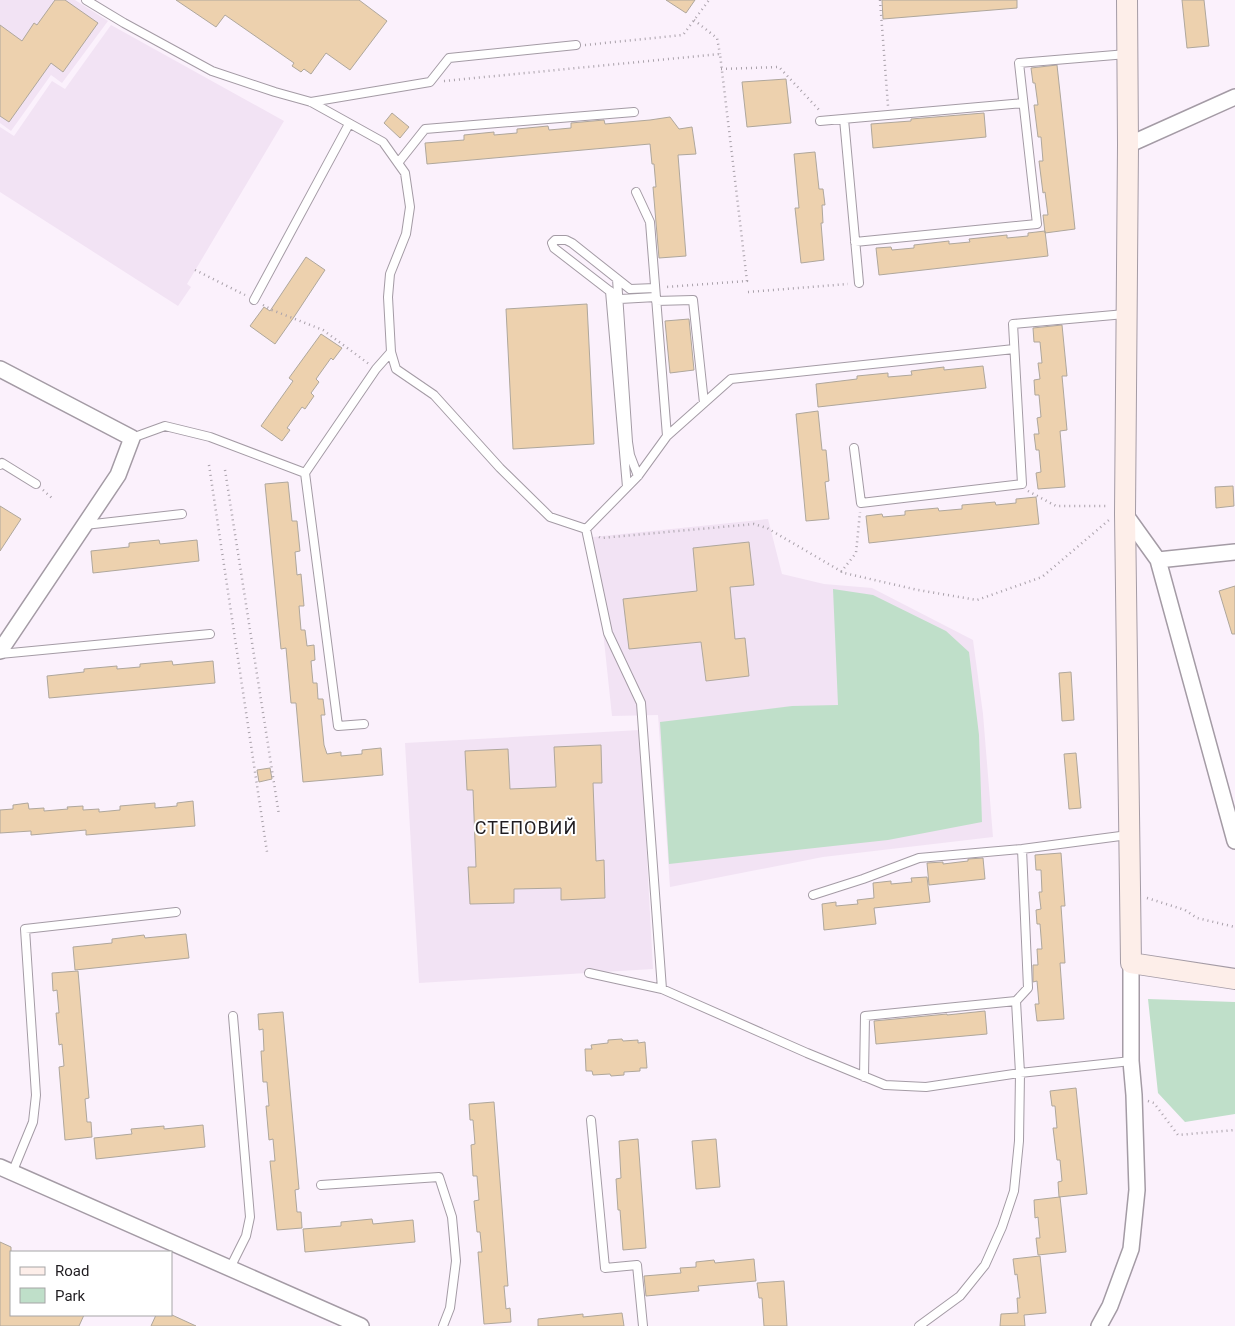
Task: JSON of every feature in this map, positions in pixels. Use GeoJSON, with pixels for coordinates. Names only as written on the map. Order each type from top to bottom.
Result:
{"type":"FeatureCollection","features":[{"type":"Feature","properties":{"kind":"street"},"geometry":{"type":"LineString","coordinates":[[1099,1326],[1110,1306],[1131,1249],[1137,1190],[1131,1061],[1125,510],[1128,145],[1127,0]]}},
{"type":"Feature","properties":{"kind":"street"},"geometry":{"type":"LineString","coordinates":[[1128,145],[1235,97]]}},
{"type":"Feature","properties":{"kind":"street"},"geometry":{"type":"LineString","coordinates":[[0,369],[132,438],[118,475],[0,652]]}},
{"type":"Feature","properties":{"kind":"street"},"geometry":{"type":"LineString","coordinates":[[1125,510],[1158,560],[1235,841]]}},
{"type":"Feature","properties":{"kind":"street"},"geometry":{"type":"LineString","coordinates":[[1158,560],[1235,552]]}},
{"type":"Feature","properties":{"kind":"street"},"geometry":{"type":"LineString","coordinates":[[1131,963],[1235,979]]}},
{"type":"Feature","properties":{"kind":"street"},"geometry":{"type":"LineString","coordinates":[[6,1170],[361,1326]]}},
{"type":"Feature","properties":{"kind":"lane"},"geometry":{"type":"LineString","coordinates":[[86,0],[212,71],[311,102],[382,142],[405,173],[410,207],[406,234],[390,274],[388,297],[391,352],[396,369],[434,395],[500,468],[550,517],[586,529]]}},
{"type":"Feature","properties":{"kind":"lane"},"geometry":{"type":"LineString","coordinates":[[311,102],[430,82],[449,58],[576,46]]}},
{"type":"Feature","properties":{"kind":"lane"},"geometry":{"type":"LineString","coordinates":[[855,242],[1037,224],[1019,63],[1127,54]]}},
{"type":"Feature","properties":{"kind":"lane"},"geometry":{"type":"LineString","coordinates":[[820,121],[1023,103]]}},
{"type":"Feature","properties":{"kind":"lane"},"geometry":{"type":"LineString","coordinates":[[398,163],[424,130],[634,112]]}},
{"type":"Feature","properties":{"kind":"lane"},"geometry":{"type":"LineString","coordinates":[[844,119],[859,283]]}},
{"type":"Feature","properties":{"kind":"lane"},"geometry":{"type":"LineString","coordinates":[[254,300],[349,124]]}},
{"type":"Feature","properties":{"kind":"lane"},"geometry":{"type":"LineString","coordinates":[[636,192],[650,222],[667,436]]}},
{"type":"Feature","properties":{"kind":"lane"},"geometry":{"type":"LineString","coordinates":[[655,288],[630,290],[572,243],[566,240],[553,240],[552,246],[554,248],[620,299],[694,300],[704,404]]}},
{"type":"Feature","properties":{"kind":"lane"},"geometry":{"type":"LineString","coordinates":[[617,279],[628,442],[630,455],[638,476]]}},
{"type":"Feature","properties":{"kind":"lane"},"geometry":{"type":"LineString","coordinates":[[610,291],[627,488]]}},
{"type":"Feature","properties":{"kind":"lane"},"geometry":{"type":"LineString","coordinates":[[854,448],[861,503],[1022,484],[1013,324],[1126,313]]}},
{"type":"Feature","properties":{"kind":"lane"},"geometry":{"type":"LineString","coordinates":[[586,529],[638,476],[667,436],[731,379],[1014,349]]}},
{"type":"Feature","properties":{"kind":"lane"},"geometry":{"type":"LineString","coordinates":[[364,724],[338,726],[305,473],[376,369],[391,352]]}},
{"type":"Feature","properties":{"kind":"lane"},"geometry":{"type":"LineString","coordinates":[[132,438],[166,426],[210,437],[305,473]]}},
{"type":"Feature","properties":{"kind":"lane"},"geometry":{"type":"LineString","coordinates":[[0,465],[2,463],[36,484]]}},
{"type":"Feature","properties":{"kind":"lane"},"geometry":{"type":"LineString","coordinates":[[85,525],[182,514]]}},
{"type":"Feature","properties":{"kind":"lane"},"geometry":{"type":"LineString","coordinates":[[586,529],[608,633],[641,703],[662,989]]}},
{"type":"Feature","properties":{"kind":"lane"},"geometry":{"type":"LineString","coordinates":[[0,652],[210,634]]}},
{"type":"Feature","properties":{"kind":"lane"},"geometry":{"type":"LineString","coordinates":[[813,895],[919,858],[1022,849],[1130,834]]}},
{"type":"Feature","properties":{"kind":"lane"},"geometry":{"type":"LineString","coordinates":[[919,1326],[960,1296],[985,1265],[1002,1227],[1014,1191],[1019,1141],[1020,1073],[1016,1002],[1028,988],[1022,849]]}},
{"type":"Feature","properties":{"kind":"lane"},"geometry":{"type":"LineString","coordinates":[[6,1170],[33,1122],[36,1095],[24,929],[176,912]]}},
{"type":"Feature","properties":{"kind":"lane"},"geometry":{"type":"LineString","coordinates":[[589,973],[662,989],[884,1085],[926,1087],[1020,1073],[1131,1061]]}},
{"type":"Feature","properties":{"kind":"lane"},"geometry":{"type":"LineString","coordinates":[[864,1077],[865,1016],[1016,1002]]}},
{"type":"Feature","properties":{"kind":"lane"},"geometry":{"type":"LineString","coordinates":[[230,1268],[246,1236],[250,1217],[233,1016]]}},
{"type":"Feature","properties":{"kind":"lane"},"geometry":{"type":"LineString","coordinates":[[592,1120],[605,1268],[636,1265],[643,1326]]}},
{"type":"Feature","properties":{"kind":"lane"},"geometry":{"type":"LineString","coordinates":[[321,1185],[439,1177],[452,1217],[456,1261],[450,1308],[443,1326]]}},
{"type":"Feature","properties":{"kind":"path"},"geometry":{"type":"LineString","coordinates":[[576,46],[683,35],[709,0]]}},
{"type":"Feature","properties":{"kind":"path"},"geometry":{"type":"LineString","coordinates":[[876,116],[888,108],[880,0]]}},
{"type":"Feature","properties":{"kind":"path"},"geometry":{"type":"LineString","coordinates":[[694,20],[717,38],[720,54]]}},
{"type":"Feature","properties":{"kind":"path"},"geometry":{"type":"LineString","coordinates":[[721,69],[779,67],[829,120]]}},
{"type":"Feature","properties":{"kind":"path"},"geometry":{"type":"LineString","coordinates":[[195,270],[272,310],[323,330],[376,369]]}},
{"type":"Feature","properties":{"kind":"path"},"geometry":{"type":"LineString","coordinates":[[655,288],[746,281]]}},
{"type":"Feature","properties":{"kind":"path"},"geometry":{"type":"LineString","coordinates":[[748,292],[859,283]]}},
{"type":"Feature","properties":{"kind":"path"},"geometry":{"type":"LineString","coordinates":[[209,465],[267,852]]}},
{"type":"Feature","properties":{"kind":"path"},"geometry":{"type":"LineString","coordinates":[[225,470],[279,815]]}},
{"type":"Feature","properties":{"kind":"path"},"geometry":{"type":"LineString","coordinates":[[1016,484],[1056,506],[1125,510]]}},
{"type":"Feature","properties":{"kind":"path"},"geometry":{"type":"LineString","coordinates":[[841,572],[856,553],[861,503]]}},
{"type":"Feature","properties":{"kind":"path"},"geometry":{"type":"LineString","coordinates":[[586,529],[601,538],[754,524],[767,528],[841,572],[918,590],[977,600],[1042,577],[1125,510]]}},
{"type":"Feature","properties":{"kind":"path"},"geometry":{"type":"LineString","coordinates":[[1130,885],[1144,897],[1185,910],[1197,918],[1235,928]]}},
{"type":"Feature","properties":{"kind":"path"},"geometry":{"type":"LineString","coordinates":[[1134,1095],[1154,1103],[1178,1135],[1235,1130]]}},
{"type":"Feature","properties":{"kind":"shaded area"},"geometry":{"type":"Polygon","coordinates":[[[0,0],[75,0],[108,21],[62,83],[51,75],[11,131],[0,123],[0,0]]]}},
{"type":"Feature","properties":{"kind":"shaded area"},"geometry":{"type":"Polygon","coordinates":[[[111,25],[284,121],[187,284],[191,287],[178,306],[0,192],[0,127],[14,136],[52,81],[65,89],[111,25]]]}},
{"type":"Feature","properties":{"kind":"shaded area"},"geometry":{"type":"Polygon","coordinates":[[[768,519],[782,574],[824,584],[872,588],[973,640],[983,714],[993,837],[823,857],[670,887],[658,715],[612,716],[593,537],[768,519]]]}},
{"type":"Feature","properties":{"kind":"shaded area"},"geometry":{"type":"Polygon","coordinates":[[[640,730],[653,969],[419,983],[405,743],[640,730]]]}},
{"type":"Feature","properties":{"kind":"green space"},"geometry":{"type":"Polygon","coordinates":[[[833,589],[873,595],[946,631],[969,652],[979,735],[982,822],[888,840],[669,864],[660,722],[792,706],[838,705],[833,589]]]}},
{"type":"Feature","properties":{"kind":"green space"},"geometry":{"type":"Polygon","coordinates":[[[1148,999],[1235,1002],[1235,1114],[1185,1122],[1158,1093],[1148,999]]]}},
{"type":"Feature","properties":{"kind":"building"},"geometry":{"type":"Polygon","coordinates":[[[55,0],[65,0],[98,23],[63,72],[51,63],[9,122],[0,116],[0,25],[22,41],[34,23],[37,25],[55,0]]]}},
{"type":"Feature","properties":{"kind":"building"},"geometry":{"type":"Polygon","coordinates":[[[176,0],[359,0],[387,21],[350,70],[326,53],[311,74],[304,69],[301,72],[292,66],[294,63],[225,15],[216,27],[176,0]]]}},
{"type":"Feature","properties":{"kind":"building"},"geometry":{"type":"Polygon","coordinates":[[[666,0],[695,0],[686,13],[666,0]]]}},
{"type":"Feature","properties":{"kind":"building"},"geometry":{"type":"Polygon","coordinates":[[[882,0],[1017,0],[1017,8],[883,19],[882,0]]]}},
{"type":"Feature","properties":{"kind":"building"},"geometry":{"type":"Polygon","coordinates":[[[1182,0],[1204,0],[1209,46],[1187,48],[1182,0]]]}},
{"type":"Feature","properties":{"kind":"building"},"geometry":{"type":"Polygon","coordinates":[[[1057,65],[1075,229],[1045,233],[1043,215],[1048,215],[1039,161],[1043,161],[1041,137],[1038,137],[1034,105],[1038,105],[1031,68],[1057,65]]]}},
{"type":"Feature","properties":{"kind":"building"},"geometry":{"type":"Polygon","coordinates":[[[786,79],[791,123],[747,127],[742,82],[786,79]]]}},
{"type":"Feature","properties":{"kind":"building"},"geometry":{"type":"Polygon","coordinates":[[[392,113],[409,127],[400,138],[384,123],[392,113]]]}},
{"type":"Feature","properties":{"kind":"building"},"geometry":{"type":"Polygon","coordinates":[[[984,113],[986,137],[873,148],[871,124],[984,113]]]}},
{"type":"Feature","properties":{"kind":"building"},"geometry":{"type":"Polygon","coordinates":[[[670,117],[679,129],[692,127],[696,154],[678,155],[686,256],[659,258],[653,187],[656,187],[650,144],[427,164],[425,143],[464,140],[464,135],[494,132],[494,135],[517,133],[517,129],[548,126],[549,130],[571,128],[571,123],[604,120],[605,124],[670,117]]]}},
{"type":"Feature","properties":{"kind":"building"},"geometry":{"type":"Polygon","coordinates":[[[815,152],[819,189],[823,189],[825,205],[822,205],[823,223],[821,223],[824,260],[801,263],[795,208],[799,208],[794,154],[815,152]]]}},
{"type":"Feature","properties":{"kind":"building"},"geometry":{"type":"Polygon","coordinates":[[[1045,231],[1048,256],[879,275],[876,248],[891,247],[892,250],[914,248],[914,245],[949,241],[949,244],[970,242],[969,239],[1007,235],[1007,238],[1028,236],[1028,233],[1045,231]]]}},
{"type":"Feature","properties":{"kind":"building"},"geometry":{"type":"Polygon","coordinates":[[[306,257],[325,270],[275,344],[250,326],[264,307],[270,311],[306,257]]]}},
{"type":"Feature","properties":{"kind":"building"},"geometry":{"type":"Polygon","coordinates":[[[587,304],[594,444],[513,449],[506,309],[587,304]]]}},
{"type":"Feature","properties":{"kind":"building"},"geometry":{"type":"Polygon","coordinates":[[[689,319],[694,370],[670,373],[665,321],[689,319]]]}},
{"type":"Feature","properties":{"kind":"building"},"geometry":{"type":"Polygon","coordinates":[[[1062,325],[1067,376],[1062,376],[1067,430],[1060,431],[1065,487],[1038,489],[1036,473],[1041,472],[1039,450],[1036,450],[1034,434],[1039,434],[1037,418],[1041,417],[1039,395],[1035,395],[1034,380],[1040,379],[1038,363],[1042,363],[1040,342],[1034,342],[1033,328],[1062,325]]]}},
{"type":"Feature","properties":{"kind":"building"},"geometry":{"type":"Polygon","coordinates":[[[321,334],[342,348],[333,360],[331,358],[316,379],[319,382],[311,393],[314,396],[305,409],[302,407],[287,428],[290,430],[282,441],[261,426],[293,381],[289,378],[321,334]]]}},
{"type":"Feature","properties":{"kind":"building"},"geometry":{"type":"Polygon","coordinates":[[[983,366],[986,388],[818,407],[816,384],[857,379],[857,376],[888,373],[888,377],[912,375],[911,371],[944,367],[944,370],[983,366]]]}},
{"type":"Feature","properties":{"kind":"building"},"geometry":{"type":"Polygon","coordinates":[[[818,411],[822,450],[826,450],[829,481],[825,482],[829,519],[806,521],[796,414],[818,411]]]}},
{"type":"Feature","properties":{"kind":"building"},"geometry":{"type":"Polygon","coordinates":[[[288,482],[292,521],[297,521],[300,551],[295,552],[297,575],[301,574],[304,606],[299,606],[301,630],[305,630],[307,646],[314,645],[315,660],[311,661],[313,683],[317,683],[318,699],[323,699],[325,715],[321,715],[324,745],[327,754],[341,752],[341,756],[362,754],[362,750],[381,748],[383,775],[303,782],[296,703],[291,703],[286,648],[281,649],[265,484],[288,482]]]}},
{"type":"Feature","properties":{"kind":"building"},"geometry":{"type":"Polygon","coordinates":[[[1233,486],[1234,506],[1216,508],[1215,487],[1233,486]]]}},
{"type":"Feature","properties":{"kind":"building"},"geometry":{"type":"Polygon","coordinates":[[[1036,497],[1039,524],[869,543],[866,516],[882,514],[883,517],[905,515],[905,511],[938,508],[939,511],[962,509],[962,505],[995,502],[996,505],[1016,503],[1016,499],[1036,497]]]}},
{"type":"Feature","properties":{"kind":"building"},"geometry":{"type":"Polygon","coordinates":[[[0,506],[21,519],[0,551],[0,506]]]}},
{"type":"Feature","properties":{"kind":"building"},"geometry":{"type":"Polygon","coordinates":[[[159,540],[160,544],[197,540],[199,561],[93,573],[91,551],[129,547],[129,543],[159,540]]]}},
{"type":"Feature","properties":{"kind":"building"},"geometry":{"type":"Polygon","coordinates":[[[749,542],[754,585],[730,587],[735,639],[745,638],[749,676],[706,681],[701,642],[629,649],[623,599],[697,591],[693,548],[749,542]]]}},
{"type":"Feature","properties":{"kind":"building"},"geometry":{"type":"Polygon","coordinates":[[[1235,586],[1235,634],[1232,634],[1219,591],[1235,586]]]}},
{"type":"Feature","properties":{"kind":"building"},"geometry":{"type":"Polygon","coordinates":[[[172,661],[173,665],[213,661],[215,683],[49,698],[47,676],[84,672],[84,669],[117,666],[117,669],[140,667],[140,664],[172,661]]]}},
{"type":"Feature","properties":{"kind":"building"},"geometry":{"type":"Polygon","coordinates":[[[1071,672],[1074,720],[1062,721],[1059,673],[1071,672]]]}},
{"type":"Feature","properties":{"kind":"building"},"geometry":{"type":"Polygon","coordinates":[[[601,745],[602,783],[593,783],[596,861],[604,860],[605,898],[561,900],[561,888],[514,889],[514,903],[470,904],[468,867],[476,867],[473,790],[467,790],[465,751],[508,749],[510,789],[556,787],[554,747],[601,745]]]}},
{"type":"Feature","properties":{"kind":"building"},"geometry":{"type":"Polygon","coordinates":[[[1076,753],[1081,808],[1069,809],[1064,754],[1076,753]]]}},
{"type":"Feature","properties":{"kind":"building"},"geometry":{"type":"Polygon","coordinates":[[[270,768],[272,779],[259,782],[257,770],[270,768]]]}},
{"type":"Feature","properties":{"kind":"building"},"geometry":{"type":"Polygon","coordinates":[[[193,801],[195,826],[86,835],[86,830],[31,835],[31,831],[0,833],[0,810],[13,809],[13,805],[28,803],[29,809],[44,808],[44,811],[83,806],[83,810],[99,809],[99,812],[120,810],[120,806],[155,803],[155,808],[177,806],[177,803],[193,801]]]}},
{"type":"Feature","properties":{"kind":"building"},"geometry":{"type":"Polygon","coordinates":[[[1061,853],[1065,906],[1061,906],[1065,963],[1060,963],[1064,1019],[1037,1021],[1035,1004],[1039,1004],[1037,981],[1033,982],[1033,965],[1038,965],[1037,949],[1042,949],[1040,924],[1037,924],[1036,910],[1041,909],[1039,892],[1042,892],[1041,870],[1036,870],[1035,855],[1061,853]]]}},
{"type":"Feature","properties":{"kind":"building"},"geometry":{"type":"Polygon","coordinates":[[[983,858],[985,879],[929,885],[927,863],[943,862],[943,864],[983,858]]]}},
{"type":"Feature","properties":{"kind":"building"},"geometry":{"type":"Polygon","coordinates":[[[927,877],[930,902],[874,908],[876,924],[824,930],[822,904],[836,902],[836,906],[858,904],[857,900],[874,898],[873,883],[891,881],[891,884],[912,882],[911,878],[927,877]]]}},
{"type":"Feature","properties":{"kind":"building"},"geometry":{"type":"Polygon","coordinates":[[[186,934],[189,958],[75,970],[73,947],[112,943],[112,939],[144,935],[145,938],[186,934]]]}},
{"type":"Feature","properties":{"kind":"building"},"geometry":{"type":"Polygon","coordinates":[[[78,971],[89,1098],[85,1099],[87,1122],[91,1122],[92,1137],[65,1140],[59,1067],[64,1066],[62,1044],[59,1045],[56,1013],[59,1013],[57,990],[53,991],[52,973],[78,971]]]}},
{"type":"Feature","properties":{"kind":"building"},"geometry":{"type":"Polygon","coordinates":[[[985,1011],[987,1034],[876,1044],[874,1021],[985,1011]]]}},
{"type":"Feature","properties":{"kind":"building"},"geometry":{"type":"Polygon","coordinates":[[[283,1012],[299,1189],[295,1190],[297,1212],[301,1212],[302,1228],[277,1230],[270,1161],[275,1161],[273,1139],[269,1140],[266,1106],[269,1106],[267,1082],[263,1082],[261,1051],[264,1051],[263,1029],[259,1030],[258,1014],[283,1012]]]}},
{"type":"Feature","properties":{"kind":"building"},"geometry":{"type":"Polygon","coordinates":[[[622,1039],[623,1041],[638,1040],[638,1043],[645,1042],[647,1068],[640,1068],[640,1071],[624,1072],[624,1075],[611,1076],[610,1074],[593,1075],[592,1071],[586,1071],[585,1049],[592,1049],[591,1045],[608,1043],[608,1040],[622,1039]]]}},
{"type":"Feature","properties":{"kind":"building"},"geometry":{"type":"Polygon","coordinates":[[[1076,1088],[1087,1194],[1059,1197],[1058,1182],[1062,1181],[1060,1160],[1057,1160],[1053,1128],[1057,1128],[1055,1106],[1052,1106],[1050,1091],[1076,1088]]]}},
{"type":"Feature","properties":{"kind":"building"},"geometry":{"type":"Polygon","coordinates":[[[494,1102],[508,1286],[504,1286],[506,1309],[510,1308],[511,1322],[484,1324],[478,1252],[482,1252],[480,1232],[477,1232],[474,1201],[479,1200],[477,1176],[473,1176],[471,1145],[475,1144],[473,1120],[470,1120],[469,1104],[494,1102]]]}},
{"type":"Feature","properties":{"kind":"building"},"geometry":{"type":"Polygon","coordinates":[[[203,1125],[205,1147],[96,1159],[94,1138],[132,1134],[131,1129],[164,1126],[164,1129],[203,1125]]]}},
{"type":"Feature","properties":{"kind":"building"},"geometry":{"type":"Polygon","coordinates":[[[638,1139],[646,1248],[623,1250],[616,1179],[621,1178],[619,1141],[638,1139]]]}},
{"type":"Feature","properties":{"kind":"building"},"geometry":{"type":"Polygon","coordinates":[[[716,1139],[720,1187],[696,1189],[692,1141],[716,1139]]]}},
{"type":"Feature","properties":{"kind":"building"},"geometry":{"type":"Polygon","coordinates":[[[1060,1197],[1066,1252],[1038,1255],[1036,1238],[1040,1238],[1038,1217],[1035,1218],[1034,1200],[1060,1197]]]}},
{"type":"Feature","properties":{"kind":"building"},"geometry":{"type":"Polygon","coordinates":[[[372,1219],[373,1224],[413,1220],[415,1242],[305,1252],[303,1229],[341,1226],[341,1222],[372,1219]]]}},
{"type":"Feature","properties":{"kind":"building"},"geometry":{"type":"Polygon","coordinates":[[[0,1242],[11,1247],[10,1316],[84,1316],[79,1326],[0,1326],[0,1242]]]}},
{"type":"Feature","properties":{"kind":"building"},"geometry":{"type":"Polygon","coordinates":[[[1040,1256],[1046,1313],[1024,1315],[1025,1326],[1000,1326],[1001,1314],[1018,1313],[1017,1298],[1020,1298],[1013,1259],[1040,1256]]]}},
{"type":"Feature","properties":{"kind":"building"},"geometry":{"type":"Polygon","coordinates":[[[754,1259],[756,1281],[698,1286],[699,1291],[646,1296],[644,1276],[681,1273],[680,1268],[696,1267],[696,1262],[714,1260],[715,1263],[754,1259]]]}},
{"type":"Feature","properties":{"kind":"building"},"geometry":{"type":"Polygon","coordinates":[[[784,1281],[787,1326],[764,1326],[762,1298],[759,1298],[757,1283],[784,1281]]]}},
{"type":"Feature","properties":{"kind":"building"},"geometry":{"type":"Polygon","coordinates":[[[622,1313],[624,1326],[538,1326],[538,1319],[583,1314],[583,1317],[622,1313]]]}},
{"type":"Feature","properties":{"kind":"building"},"geometry":{"type":"Polygon","coordinates":[[[172,1315],[196,1326],[151,1326],[156,1316],[172,1315]]]}},
{"type":"Feature","properties":{"kind":"district","name":"СТЕПОВИЙ"},"geometry":{"type":"Point","coordinates":[526,828]}}]}
